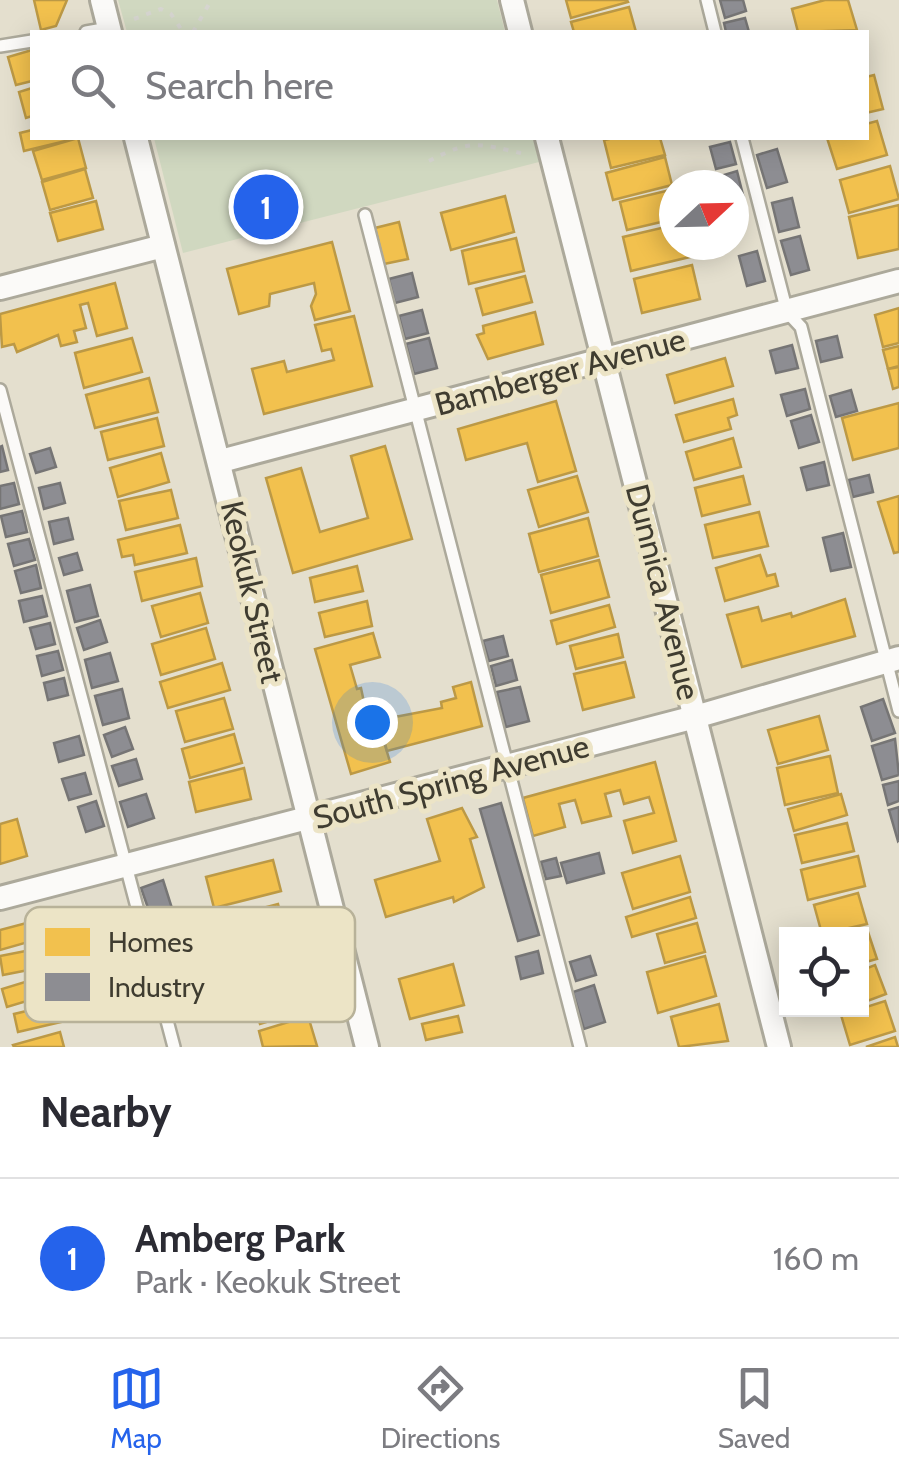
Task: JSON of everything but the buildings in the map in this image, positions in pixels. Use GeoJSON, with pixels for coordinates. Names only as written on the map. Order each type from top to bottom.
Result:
{"type":"FeatureCollection","features":[{"type":"Feature","properties":{"kind":"street"},"geometry":{"type":"LineString","coordinates":[[101,30],[102,0]]}},
{"type":"Feature","properties":{"kind":"street"},"geometry":{"type":"LineString","coordinates":[[512,0],[520,30]]}},
{"type":"Feature","properties":{"kind":"street","name":"Keokuk Street"},"geometry":{"type":"LineString","coordinates":[[136,140],[329,907]]}},
{"type":"Feature","properties":{"kind":"street","name":"Dunnica Avenue"},"geometry":{"type":"LineString","coordinates":[[548,140],[779,1047]]}},
{"type":"Feature","properties":{"kind":"street"},"geometry":{"type":"LineString","coordinates":[[0,288],[163,246]]}},
{"type":"Feature","properties":{"kind":"street","name":"Bamberger Avenue"},"geometry":{"type":"LineString","coordinates":[[220,461],[899,281]]}},
{"type":"Feature","properties":{"kind":"street","name":"South Spring Avenue"},"geometry":{"type":"LineString","coordinates":[[0,898],[694,718],[893,660]]}},
{"type":"Feature","properties":{"kind":"street","name":"Keokuk Street"},"geometry":{"type":"LineString","coordinates":[[355,1005],[366,1047]]}},
{"type":"Feature","properties":{"kind":"lane"},"geometry":{"type":"LineString","coordinates":[[707,0],[715,30]]}},
{"type":"Feature","properties":{"kind":"lane"},"geometry":{"type":"LineString","coordinates":[[0,46],[30,41]]}},
{"type":"Feature","properties":{"kind":"lane"},"geometry":{"type":"LineString","coordinates":[[743,140],[788,312],[801,326],[893,660],[899,711]]}},
{"type":"Feature","properties":{"kind":"lane"},"geometry":{"type":"LineString","coordinates":[[365,214],[580,1047]]}},
{"type":"Feature","properties":{"kind":"lane"},"geometry":{"type":"LineString","coordinates":[[0,390],[138,907]]}},
{"type":"Feature","properties":{"kind":"lane"},"geometry":{"type":"LineString","coordinates":[[168,1022],[174,1047]]}},
{"type":"Feature","properties":{"kind":"path"},"geometry":{"type":"LineString","coordinates":[[194,30],[209,4]]}},
{"type":"Feature","properties":{"kind":"path"},"geometry":{"type":"LineString","coordinates":[[134,19],[161,9],[171,14],[182,30]]}},
{"type":"Feature","properties":{"kind":"path"},"geometry":{"type":"LineString","coordinates":[[428,161],[446,150],[478,142],[525,154]]}},
{"type":"Feature","properties":{"kind":"green space"},"geometry":{"type":"Polygon","coordinates":[[[118,0],[497,0],[504,30],[126,30],[118,0]]]}},
{"type":"Feature","properties":{"kind":"green space"},"geometry":{"type":"Polygon","coordinates":[[[155,140],[534,140],[539,162],[183,253],[155,140]]]}},
{"type":"Feature","properties":{"kind":"place","name":"Amberg Park"},"geometry":{"type":"Point","coordinates":[266,207]}}]}
